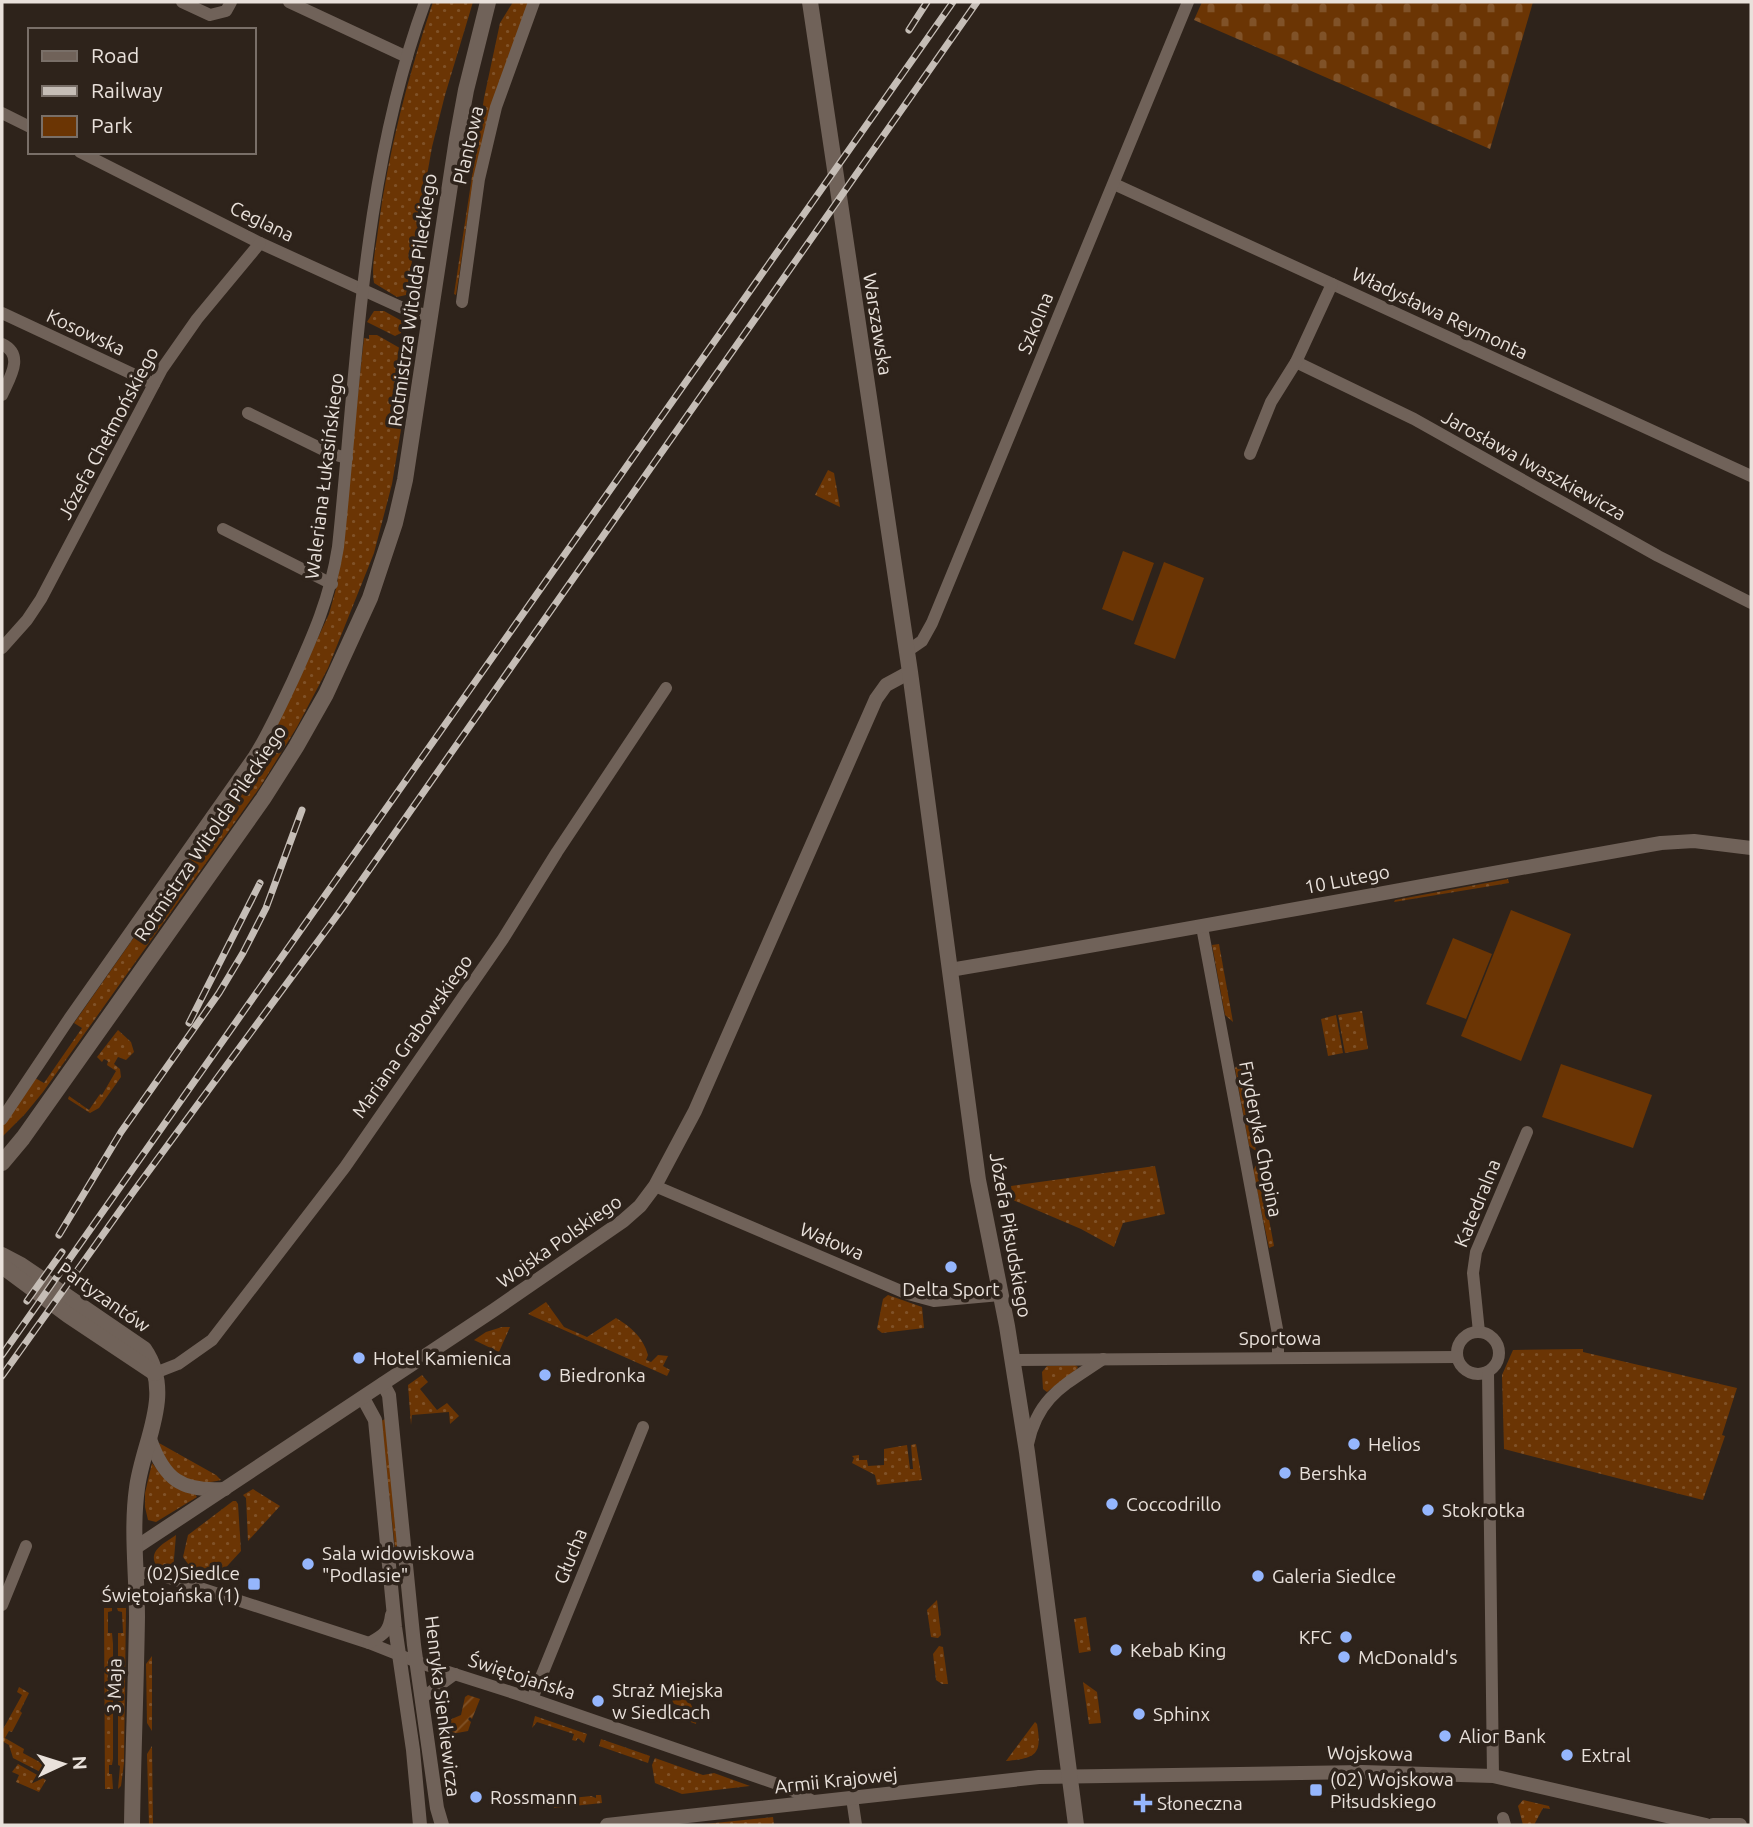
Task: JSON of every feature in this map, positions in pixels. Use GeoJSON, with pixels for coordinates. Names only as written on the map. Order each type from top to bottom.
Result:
{"type":"FeatureCollection","features":[{"type":"Feature","properties":{"kind":"main road","name":"Rotmistrza Witolda Pileckiego"},"geometry":{"type":"LineString","coordinates":[[2,1163],[23,1138],[263,799],[326,694],[370,598],[395,523],[415,430],[461,115],[488,2]]}},
{"type":"Feature","properties":{"kind":"main road","name":"Warszawska"},"geometry":{"type":"LineString","coordinates":[[810,2],[906,652]]}},
{"type":"Feature","properties":{"kind":"main road","name":"Józefa Piłsudskiego"},"geometry":{"type":"LineString","coordinates":[[906,652],[978,1180],[1027,1452],[1076,1825]]}},
{"type":"Feature","properties":{"kind":"main road","name":"Partyzantów"},"geometry":{"type":"LineString","coordinates":[[2,1255],[21,1265],[144,1349],[155,1373]]}},
{"type":"Feature","properties":{"kind":"main road","name":"Partyzantów"},"geometry":{"type":"LineString","coordinates":[[2,1266],[68,1315],[155,1373]]}},
{"type":"Feature","properties":{"kind":"main road","name":"3 Maja"},"geometry":{"type":"LineString","coordinates":[[132,1825],[137,1488],[158,1395],[155,1373]]}},
{"type":"Feature","properties":{"kind":"street"},"geometry":{"type":"LineString","coordinates":[[182,2],[211,15],[226,11],[231,2]]}},
{"type":"Feature","properties":{"kind":"street"},"geometry":{"type":"LineString","coordinates":[[289,2],[407,57]]}},
{"type":"Feature","properties":{"kind":"street","name":"Waleriana Łukasińskiego"},"geometry":{"type":"LineString","coordinates":[[2,1119],[254,756],[271,727],[316,629],[332,584],[338,547],[363,290],[386,137],[425,2]]}},
{"type":"Feature","properties":{"kind":"street","name":"Plantowa"},"geometry":{"type":"LineString","coordinates":[[462,302],[479,179],[496,107],[534,2]]}},
{"type":"Feature","properties":{"kind":"street","name":"Szkolna"},"geometry":{"type":"LineString","coordinates":[[906,652],[922,641],[932,623],[1188,2]]}},
{"type":"Feature","properties":{"kind":"street"},"geometry":{"type":"LineString","coordinates":[[2,113],[28,126]]}},
{"type":"Feature","properties":{"kind":"street","name":"Ceglana"},"geometry":{"type":"LineString","coordinates":[[84,154],[260,243],[407,310],[431,316]]}},
{"type":"Feature","properties":{"kind":"street","name":"Władysława Reymonta"},"geometry":{"type":"LineString","coordinates":[[1114,184],[1751,476]]}},
{"type":"Feature","properties":{"kind":"street","name":"Józefa Chełmońskiego"},"geometry":{"type":"LineString","coordinates":[[2,648],[27,620],[41,599],[153,384],[197,319],[260,243]]}},
{"type":"Feature","properties":{"kind":"street"},"geometry":{"type":"LineString","coordinates":[[1250,454],[1271,402],[1296,362],[1332,284]]}},
{"type":"Feature","properties":{"kind":"street","name":"Kosowska"},"geometry":{"type":"LineString","coordinates":[[2,313],[153,384]]}},
{"type":"Feature","properties":{"kind":"street"},"geometry":{"type":"LineString","coordinates":[[2,344],[10,348],[15,359],[15,368],[2,395]]}},
{"type":"Feature","properties":{"kind":"street","name":"Jarosława Iwaszkiewicza"},"geometry":{"type":"LineString","coordinates":[[1296,362],[1414,419],[1658,556],[1751,603]]}},
{"type":"Feature","properties":{"kind":"street"},"geometry":{"type":"LineString","coordinates":[[248,413],[332,454],[347,458]]}},
{"type":"Feature","properties":{"kind":"street"},"geometry":{"type":"LineString","coordinates":[[223,529],[332,584]]}},
{"type":"Feature","properties":{"kind":"street","name":"Wojska Polskiego"},"geometry":{"type":"LineString","coordinates":[[135,1548],[623,1222],[640,1206],[655,1186],[695,1111],[876,699],[886,685],[909,672]]}},
{"type":"Feature","properties":{"kind":"street","name":"Mariana Grabowskiego"},"geometry":{"type":"LineString","coordinates":[[155,1373],[178,1364],[212,1339],[345,1167],[503,939],[666,688]]}},
{"type":"Feature","properties":{"kind":"street","name":"10 Lutego"},"geometry":{"type":"LineString","coordinates":[[950,970],[1661,843],[1694,841],[1751,848]]}},
{"type":"Feature","properties":{"kind":"street","name":"Fryderyka Chopina"},"geometry":{"type":"LineString","coordinates":[[1202,927],[1278,1334],[1278,1358]]}},
{"type":"Feature","properties":{"kind":"street","name":"Katedralna"},"geometry":{"type":"LineString","coordinates":[[1479,1332],[1472,1273],[1475,1252],[1527,1132]]}},
{"type":"Feature","properties":{"kind":"street","name":"Wałowa"},"geometry":{"type":"LineString","coordinates":[[655,1186],[908,1294],[934,1301],[1000,1295]]}},
{"type":"Feature","properties":{"kind":"street"},"geometry":{"type":"LineString","coordinates":[[1479,1332],[1491,1337],[1499,1349],[1496,1364],[1488,1372],[1475,1374],[1463,1368],[1457,1357],[1462,1339],[1479,1332]]}},
{"type":"Feature","properties":{"kind":"street","name":"Sportowa"},"geometry":{"type":"LineString","coordinates":[[1012,1360],[1457,1357]]}},
{"type":"Feature","properties":{"kind":"street"},"geometry":{"type":"LineString","coordinates":[[1027,1452],[1031,1429],[1042,1406],[1056,1392],[1104,1359]]}},
{"type":"Feature","properties":{"kind":"street"},"geometry":{"type":"LineString","coordinates":[[1488,1372],[1493,1776]]}},
{"type":"Feature","properties":{"kind":"street","name":"Henryka Sienkiewicza"},"geometry":{"type":"LineString","coordinates":[[383,1384],[389,1395],[417,1662],[437,1808],[442,1825]]}},
{"type":"Feature","properties":{"kind":"street","name":"Henryka Sienkiewicza"},"geometry":{"type":"LineString","coordinates":[[363,1398],[375,1420],[392,1597],[413,1749],[420,1825]]}},
{"type":"Feature","properties":{"kind":"street","name":"Głucha"},"geometry":{"type":"LineString","coordinates":[[532,1699],[643,1427]]}},
{"type":"Feature","properties":{"kind":"street"},"geometry":{"type":"LineString","coordinates":[[150,1439],[156,1458],[166,1474],[181,1483],[207,1489],[226,1488]]}},
{"type":"Feature","properties":{"kind":"street"},"geometry":{"type":"LineString","coordinates":[[2,1605],[26,1546]]}},
{"type":"Feature","properties":{"kind":"street"},"geometry":{"type":"LineString","coordinates":[[388,1558],[406,1557]]}},
{"type":"Feature","properties":{"kind":"street","name":"Świętojańska"},"geometry":{"type":"LineString","coordinates":[[136,1573],[154,1573],[369,1643],[417,1662],[786,1787],[813,1801]]}},
{"type":"Feature","properties":{"kind":"street"},"geometry":{"type":"LineString","coordinates":[[369,1643],[388,1630],[392,1597]]}},
{"type":"Feature","properties":{"kind":"street"},"geometry":{"type":"LineString","coordinates":[[422,1698],[455,1674]]}},
{"type":"Feature","properties":{"kind":"street","name":"Wojskowa"},"geometry":{"type":"LineString","coordinates":[[1069,1777],[1362,1772],[1493,1776],[1706,1825]]}},
{"type":"Feature","properties":{"kind":"street","name":"Armii Krajowej"},"geometry":{"type":"LineString","coordinates":[[607,1825],[1039,1777],[1069,1777]]}},
{"type":"Feature","properties":{"kind":"street"},"geometry":{"type":"LineString","coordinates":[[852,1798],[856,1825]]}},
{"type":"Feature","properties":{"kind":"street"},"geometry":{"type":"LineString","coordinates":[[1713,1825],[1740,1825]]}},
{"type":"Feature","properties":{"kind":"green space"},"geometry":{"type":"Polygon","coordinates":[[[433,2],[473,2],[432,147],[406,295],[397,297],[374,283],[374,257],[393,143],[433,2]]]}},
{"type":"Feature","properties":{"kind":"green space"},"geometry":{"type":"Polygon","coordinates":[[[513,2],[529,2],[504,70],[484,140],[456,295],[454,294],[484,98],[500,23],[513,2]]]}},
{"type":"Feature","properties":{"kind":"green space"},"geometry":{"type":"Polygon","coordinates":[[[1202,2],[1533,2],[1490,149],[1194,20],[1202,2]]]}},
{"type":"Feature","properties":{"kind":"green space"},"geometry":{"type":"Polygon","coordinates":[[[374,311],[384,311],[402,321],[401,333],[395,336],[367,322],[374,311]]]}},
{"type":"Feature","properties":{"kind":"green space"},"geometry":{"type":"Polygon","coordinates":[[[369,335],[377,335],[405,351],[407,362],[412,363],[392,484],[374,553],[328,668],[297,727],[260,787],[43,1092],[2,1137],[2,1125],[35,1078],[44,1083],[82,1028],[74,1023],[266,749],[329,614],[337,585],[364,338],[369,339],[369,335]]]}},
{"type":"Feature","properties":{"kind":"green space"},"geometry":{"type":"Polygon","coordinates":[[[828,470],[834,473],[840,507],[815,495],[828,470]]]}},
{"type":"Feature","properties":{"kind":"green space"},"geometry":{"type":"Polygon","coordinates":[[[1123,551],[1154,563],[1133,621],[1102,609],[1123,551]]]}},
{"type":"Feature","properties":{"kind":"green space"},"geometry":{"type":"Polygon","coordinates":[[[1164,562],[1204,578],[1175,659],[1134,644],[1164,562]]]}},
{"type":"Feature","properties":{"kind":"green space"},"geometry":{"type":"Polygon","coordinates":[[[1508,879],[1509,883],[1394,902],[1395,900],[1508,879]]]}},
{"type":"Feature","properties":{"kind":"green space"},"geometry":{"type":"Polygon","coordinates":[[[1511,910],[1571,934],[1521,1061],[1461,1036],[1511,910]]]}},
{"type":"Feature","properties":{"kind":"green space"},"geometry":{"type":"Polygon","coordinates":[[[1453,938],[1492,954],[1466,1019],[1426,1004],[1453,938]]]}},
{"type":"Feature","properties":{"kind":"green space"},"geometry":{"type":"Polygon","coordinates":[[[1219,944],[1233,1022],[1225,1015],[1212,945],[1219,944]]]}},
{"type":"Feature","properties":{"kind":"green space"},"geometry":{"type":"Polygon","coordinates":[[[1362,1011],[1368,1049],[1345,1053],[1338,1015],[1362,1011]]]}},
{"type":"Feature","properties":{"kind":"green space"},"geometry":{"type":"Polygon","coordinates":[[[1336,1015],[1343,1053],[1328,1056],[1321,1019],[1336,1015]]]}},
{"type":"Feature","properties":{"kind":"green space"},"geometry":{"type":"Polygon","coordinates":[[[118,1030],[131,1042],[134,1052],[126,1060],[118,1057],[114,1064],[120,1069],[121,1077],[99,1108],[90,1113],[68,1099],[69,1096],[89,1110],[100,1094],[102,1095],[116,1071],[107,1065],[108,1061],[104,1059],[102,1062],[97,1057],[118,1030]]]}},
{"type":"Feature","properties":{"kind":"green space"},"geometry":{"type":"Polygon","coordinates":[[[1240,1062],[1256,1151],[1249,1146],[1235,1068],[1240,1062]]]}},
{"type":"Feature","properties":{"kind":"green space"},"geometry":{"type":"Polygon","coordinates":[[[1561,1064],[1652,1095],[1633,1148],[1542,1117],[1561,1064]]]}},
{"type":"Feature","properties":{"kind":"green space"},"geometry":{"type":"Polygon","coordinates":[[[1258,1161],[1274,1246],[1269,1248],[1253,1171],[1258,1161]]]}},
{"type":"Feature","properties":{"kind":"green space"},"geometry":{"type":"Polygon","coordinates":[[[1155,1166],[1165,1214],[1123,1223],[1114,1247],[1081,1229],[1013,1200],[1011,1186],[1155,1166]]]}},
{"type":"Feature","properties":{"kind":"green space"},"geometry":{"type":"Polygon","coordinates":[[[888,1295],[922,1307],[924,1328],[882,1333],[877,1329],[883,1299],[888,1295]]]}},
{"type":"Feature","properties":{"kind":"green space"},"geometry":{"type":"Polygon","coordinates":[[[546,1302],[564,1327],[587,1337],[616,1318],[640,1338],[648,1355],[646,1360],[651,1362],[658,1355],[668,1356],[663,1366],[670,1370],[667,1376],[528,1314],[546,1302]]]}},
{"type":"Feature","properties":{"kind":"green space"},"geometry":{"type":"Polygon","coordinates":[[[510,1327],[499,1352],[474,1340],[486,1332],[510,1327]]]}},
{"type":"Feature","properties":{"kind":"green space"},"geometry":{"type":"Polygon","coordinates":[[[1583,1349],[1583,1352],[1737,1388],[1722,1435],[1725,1436],[1703,1500],[1504,1449],[1502,1375],[1513,1350],[1583,1349]]]}},
{"type":"Feature","properties":{"kind":"green space"},"geometry":{"type":"Polygon","coordinates":[[[1047,1366],[1078,1367],[1076,1370],[1047,1392],[1043,1389],[1042,1372],[1047,1366]]]}},
{"type":"Feature","properties":{"kind":"green space"},"geometry":{"type":"Polygon","coordinates":[[[422,1375],[428,1382],[420,1389],[437,1410],[447,1403],[459,1416],[450,1424],[449,1412],[412,1415],[411,1425],[408,1385],[422,1375]]]}},
{"type":"Feature","properties":{"kind":"green space"},"geometry":{"type":"Polygon","coordinates":[[[385,1419],[398,1545],[395,1548],[381,1421],[385,1419]]]}},
{"type":"Feature","properties":{"kind":"green space"},"geometry":{"type":"Polygon","coordinates":[[[159,1443],[221,1480],[199,1482],[178,1476],[166,1463],[159,1443]]]}},
{"type":"Feature","properties":{"kind":"green space"},"geometry":{"type":"Polygon","coordinates":[[[916,1444],[922,1480],[877,1485],[875,1475],[852,1463],[852,1456],[859,1455],[859,1460],[867,1460],[868,1466],[884,1465],[884,1449],[907,1445],[910,1469],[913,1469],[911,1445],[916,1444]]]}},
{"type":"Feature","properties":{"kind":"green space"},"geometry":{"type":"Polygon","coordinates":[[[152,1463],[170,1483],[197,1497],[156,1522],[148,1520],[145,1507],[145,1493],[152,1463]]]}},
{"type":"Feature","properties":{"kind":"green space"},"geometry":{"type":"Polygon","coordinates":[[[253,1489],[280,1506],[248,1541],[246,1498],[243,1495],[253,1489]]]}},
{"type":"Feature","properties":{"kind":"green space"},"geometry":{"type":"Polygon","coordinates":[[[233,1501],[238,1504],[241,1551],[219,1575],[191,1568],[183,1557],[188,1535],[233,1501]]]}},
{"type":"Feature","properties":{"kind":"green space"},"geometry":{"type":"Polygon","coordinates":[[[176,1535],[173,1571],[156,1565],[154,1555],[159,1547],[176,1535]]]}},
{"type":"Feature","properties":{"kind":"green space"},"geometry":{"type":"Polygon","coordinates":[[[937,1600],[941,1635],[938,1638],[931,1637],[927,1610],[937,1600]]]}},
{"type":"Feature","properties":{"kind":"green space"},"geometry":{"type":"Polygon","coordinates":[[[104,1608],[112,1608],[112,1611],[108,1612],[108,1633],[112,1633],[113,1644],[113,1759],[112,1765],[109,1765],[109,1774],[112,1774],[113,1789],[105,1789],[104,1608]]]}},
{"type":"Feature","properties":{"kind":"green space"},"geometry":{"type":"Polygon","coordinates":[[[117,1608],[126,1608],[124,1763],[121,1786],[118,1789],[118,1633],[123,1633],[122,1612],[117,1608]]]}},
{"type":"Feature","properties":{"kind":"green space"},"geometry":{"type":"Polygon","coordinates":[[[1086,1617],[1091,1651],[1079,1653],[1074,1619],[1086,1617]]]}},
{"type":"Feature","properties":{"kind":"green space"},"geometry":{"type":"Polygon","coordinates":[[[939,1646],[943,1647],[948,1684],[936,1680],[933,1654],[939,1646]]]}},
{"type":"Feature","properties":{"kind":"green space"},"geometry":{"type":"Polygon","coordinates":[[[152,1656],[152,1731],[147,1723],[146,1664],[152,1656]]]}},
{"type":"Feature","properties":{"kind":"green space"},"geometry":{"type":"Polygon","coordinates":[[[1083,1682],[1097,1692],[1101,1723],[1089,1724],[1083,1682]]]}},
{"type":"Feature","properties":{"kind":"green space"},"geometry":{"type":"Polygon","coordinates":[[[19,1687],[29,1693],[12,1732],[9,1731],[5,1738],[24,1749],[23,1753],[45,1765],[47,1762],[54,1766],[48,1776],[13,1758],[9,1745],[2,1741],[2,1731],[22,1695],[17,1692],[19,1687]]]}},
{"type":"Feature","properties":{"kind":"green space"},"geometry":{"type":"Polygon","coordinates":[[[675,1690],[686,1694],[697,1717],[696,1724],[688,1721],[691,1710],[672,1703],[675,1690]]]}},
{"type":"Feature","properties":{"kind":"green space"},"geometry":{"type":"Polygon","coordinates":[[[468,1695],[480,1699],[472,1719],[468,1719],[471,1722],[468,1731],[446,1735],[441,1739],[439,1717],[444,1716],[447,1721],[461,1715],[465,1697],[468,1695]]]}},
{"type":"Feature","properties":{"kind":"green space"},"geometry":{"type":"Polygon","coordinates":[[[535,1716],[587,1734],[584,1743],[578,1738],[576,1741],[572,1740],[574,1734],[537,1722],[532,1728],[535,1716]]]}},
{"type":"Feature","properties":{"kind":"green space"},"geometry":{"type":"Polygon","coordinates":[[[1035,1722],[1039,1742],[1035,1753],[1025,1758],[1006,1761],[1035,1722]]]}},
{"type":"Feature","properties":{"kind":"green space"},"geometry":{"type":"Polygon","coordinates":[[[601,1739],[650,1756],[648,1763],[599,1746],[601,1739]]]}},
{"type":"Feature","properties":{"kind":"green space"},"geometry":{"type":"Polygon","coordinates":[[[152,1746],[153,1825],[149,1825],[147,1754],[152,1746]]]}},
{"type":"Feature","properties":{"kind":"green space"},"geometry":{"type":"Polygon","coordinates":[[[655,1758],[703,1775],[714,1773],[750,1786],[682,1794],[655,1783],[652,1765],[655,1758]]]}},
{"type":"Feature","properties":{"kind":"green space"},"geometry":{"type":"Polygon","coordinates":[[[18,1764],[46,1780],[39,1792],[16,1782],[19,1775],[12,1772],[18,1764]]]}},
{"type":"Feature","properties":{"kind":"green space"},"geometry":{"type":"Polygon","coordinates":[[[596,1795],[601,1795],[602,1803],[554,1808],[555,1800],[591,1796],[596,1798],[596,1795]]]}},
{"type":"Feature","properties":{"kind":"green space"},"geometry":{"type":"Polygon","coordinates":[[[1523,1800],[1549,1806],[1550,1809],[1543,1808],[1534,1825],[1523,1825],[1518,1806],[1523,1800]]]}},
{"type":"Feature","properties":{"kind":"green space"},"geometry":{"type":"Polygon","coordinates":[[[773,1817],[774,1825],[695,1825],[773,1817]]]}},
{"type":"Feature","properties":{"kind":"railway"},"geometry":{"type":"LineString","coordinates":[[909,30],[927,2]]}},
{"type":"Feature","properties":{"kind":"railway"},"geometry":{"type":"LineString","coordinates":[[2,1355],[953,2]]}},
{"type":"Feature","properties":{"kind":"railway"},"geometry":{"type":"LineString","coordinates":[[2,1376],[341,910],[977,2]]}},
{"type":"Feature","properties":{"kind":"railway"},"geometry":{"type":"LineString","coordinates":[[59,1235],[121,1132],[219,993],[243,953],[266,908],[302,810]]}},
{"type":"Feature","properties":{"kind":"railway"},"geometry":{"type":"LineString","coordinates":[[189,1023],[260,883]]}},
{"type":"Feature","properties":{"kind":"railway"},"geometry":{"type":"LineString","coordinates":[[27,1301],[62,1252]]}},
{"type":"Feature","properties":{"kind":"place","name":"Delta Sport"},"geometry":{"type":"Point","coordinates":[951,1267]}},
{"type":"Feature","properties":{"kind":"place","name":"Hotel Kamienica"},"geometry":{"type":"Point","coordinates":[359,1358]}},
{"type":"Feature","properties":{"kind":"place","name":"Biedronka"},"geometry":{"type":"Point","coordinates":[545,1375]}},
{"type":"Feature","properties":{"kind":"place","name":"Helios"},"geometry":{"type":"Point","coordinates":[1354,1444]}},
{"type":"Feature","properties":{"kind":"place","name":"Bershka"},"geometry":{"type":"Point","coordinates":[1285,1473]}},
{"type":"Feature","properties":{"kind":"place","name":"Coccodrillo"},"geometry":{"type":"Point","coordinates":[1112,1504]}},
{"type":"Feature","properties":{"kind":"place","name":"Stokrotka"},"geometry":{"type":"Point","coordinates":[1428,1510]}},
{"type":"Feature","properties":{"kind":"place","name":"Sala widowiskowa \"Podlasie\""},"geometry":{"type":"Point","coordinates":[308,1564]}},
{"type":"Feature","properties":{"kind":"place","name":"Galeria Siedlce"},"geometry":{"type":"Point","coordinates":[1258,1576]}},
{"type":"Feature","properties":{"kind":"place","name":"(02)Siedlce Świętojańska (1)"},"geometry":{"type":"Point","coordinates":[254,1584]}},
{"type":"Feature","properties":{"kind":"place","name":"KFC"},"geometry":{"type":"Point","coordinates":[1346,1637]}},
{"type":"Feature","properties":{"kind":"place","name":"Kebab King"},"geometry":{"type":"Point","coordinates":[1116,1650]}},
{"type":"Feature","properties":{"kind":"place","name":"McDonald's"},"geometry":{"type":"Point","coordinates":[1344,1657]}},
{"type":"Feature","properties":{"kind":"place","name":"Straż Miejska w Siedlcach"},"geometry":{"type":"Point","coordinates":[598,1701]}},
{"type":"Feature","properties":{"kind":"place","name":"Sphinx"},"geometry":{"type":"Point","coordinates":[1139,1714]}},
{"type":"Feature","properties":{"kind":"place","name":"Alior Bank"},"geometry":{"type":"Point","coordinates":[1445,1736]}},
{"type":"Feature","properties":{"kind":"place","name":"Extral"},"geometry":{"type":"Point","coordinates":[1567,1755]}},
{"type":"Feature","properties":{"kind":"place","name":"(02) Wojskowa Piłsudskiego"},"geometry":{"type":"Point","coordinates":[1316,1790]}},
{"type":"Feature","properties":{"kind":"place","name":"Rossmann"},"geometry":{"type":"Point","coordinates":[476,1797]}},
{"type":"Feature","properties":{"kind":"place","name":"Słoneczna"},"geometry":{"type":"Point","coordinates":[1143,1803]}}]}
